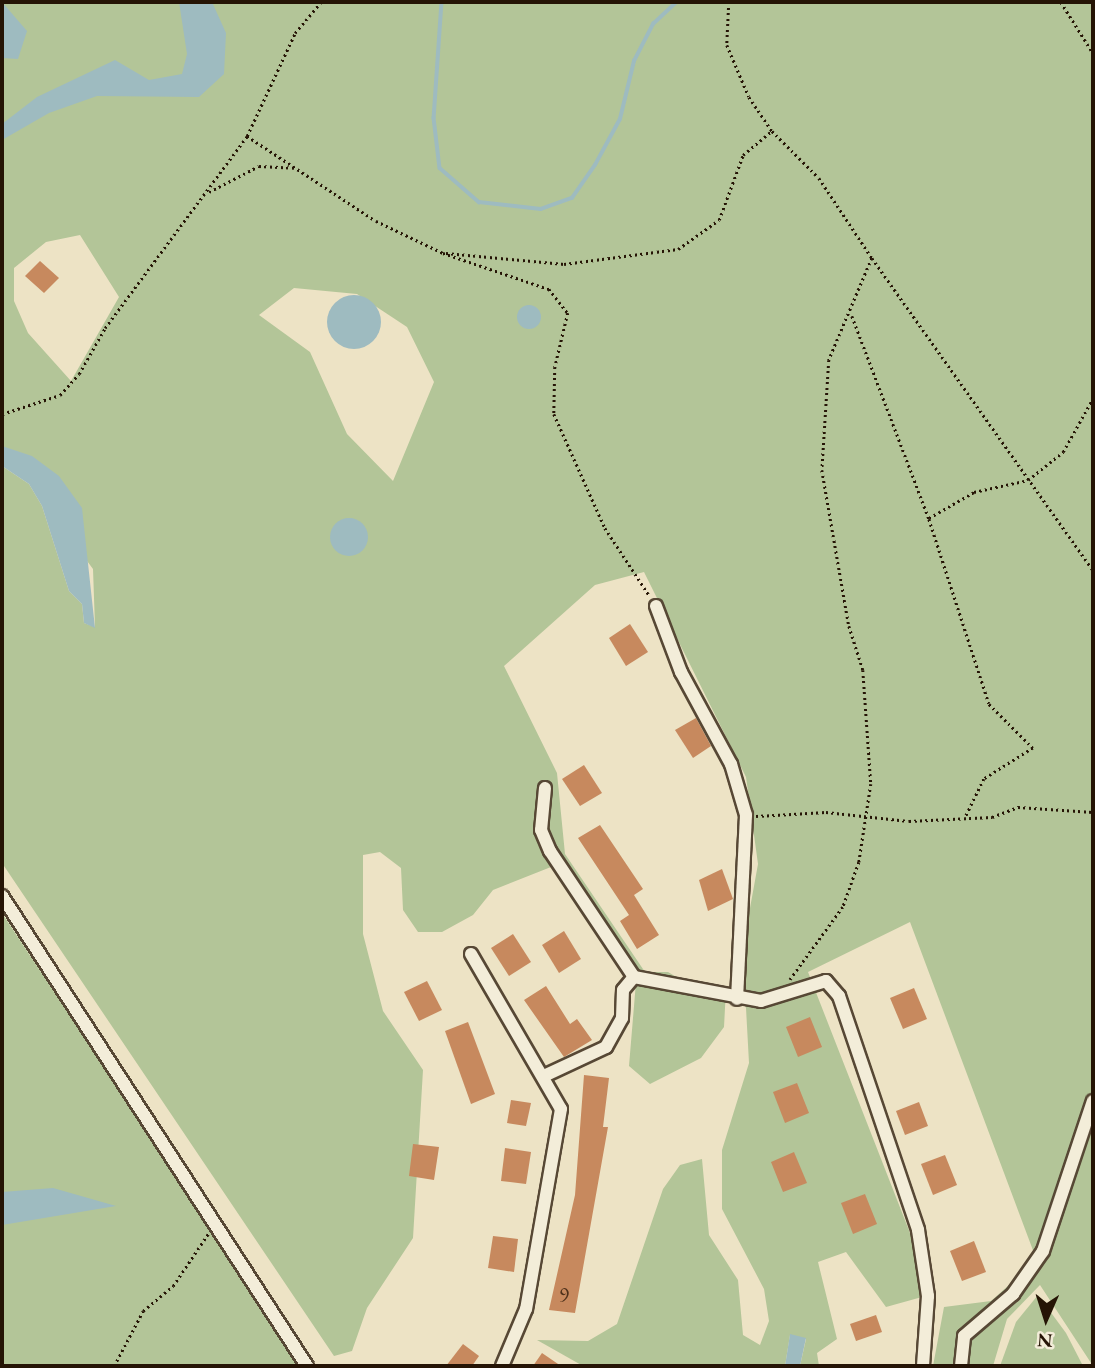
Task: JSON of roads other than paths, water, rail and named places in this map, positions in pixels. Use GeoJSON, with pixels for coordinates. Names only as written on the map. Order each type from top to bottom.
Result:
{"type":"FeatureCollection","features":[{"type":"Feature","properties":{"kind":"street"},"geometry":{"type":"LineString","coordinates":[[656,606],[681,672],[731,764],[746,815],[737,999]]}},
{"type":"Feature","properties":{"kind":"street"},"geometry":{"type":"LineString","coordinates":[[545,789],[541,830],[550,851],[634,977],[737,999],[776,1000],[826,981],[839,996],[883,1127],[925,1266],[923,1366]]}},
{"type":"Feature","properties":{"kind":"street"},"geometry":{"type":"LineString","coordinates":[[2,896],[307,1366]]}},
{"type":"Feature","properties":{"kind":"street"},"geometry":{"type":"LineString","coordinates":[[471,954],[546,1075],[560,1124],[526,1309],[502,1366]]}},
{"type":"Feature","properties":{"kind":"street"},"geometry":{"type":"LineString","coordinates":[[546,1075],[606,1047],[622,1018],[623,990],[634,977]]}},
{"type":"Feature","properties":{"kind":"street"},"geometry":{"type":"LineString","coordinates":[[961,1366],[964,1336],[1013,1294],[1043,1251],[1093,1101]]}},
{"type":"Feature","properties":{"kind":"water"},"geometry":{"type":"Polygon","coordinates":[[[2,2],[27,31],[18,59],[2,58],[2,2]]]}},
{"type":"Feature","properties":{"kind":"water"},"geometry":{"type":"Polygon","coordinates":[[[179,2],[212,2],[226,33],[224,74],[199,97],[97,96],[49,113],[2,140],[2,124],[37,97],[115,60],[149,80],[182,74],[187,54],[179,2]]]}},
{"type":"Feature","properties":{"kind":"water"},"geometry":{"type":"Polygon","coordinates":[[[354,295],[373,303],[381,322],[373,341],[354,349],[335,341],[327,322],[335,303],[354,295]]]}},
{"type":"Feature","properties":{"kind":"water"},"geometry":{"type":"Polygon","coordinates":[[[529,305],[538,308],[541,317],[538,326],[529,329],[520,326],[517,317],[520,308],[529,305]]]}},
{"type":"Feature","properties":{"kind":"water"},"geometry":{"type":"Polygon","coordinates":[[[2,446],[32,456],[59,476],[82,508],[95,628],[84,623],[82,604],[69,591],[42,506],[29,484],[2,466],[2,446]]]}},
{"type":"Feature","properties":{"kind":"water"},"geometry":{"type":"Polygon","coordinates":[[[349,518],[363,523],[368,537],[363,551],[349,556],[335,551],[330,537],[335,523],[349,518]]]}},
{"type":"Feature","properties":{"kind":"water"},"geometry":{"type":"Polygon","coordinates":[[[53,1188],[116,1206],[2,1225],[2,1192],[53,1188]]]}},
{"type":"Feature","properties":{"kind":"water"},"geometry":{"type":"Polygon","coordinates":[[[790,1334],[806,1338],[800,1366],[785,1366],[790,1334]]]}},
{"type":"Feature","properties":{"kind":"waterway"},"geometry":{"type":"LineString","coordinates":[[442,2],[434,118],[440,168],[479,202],[541,209],[572,198],[595,165],[620,119],[634,61],[653,24],[677,2]]}}]}
